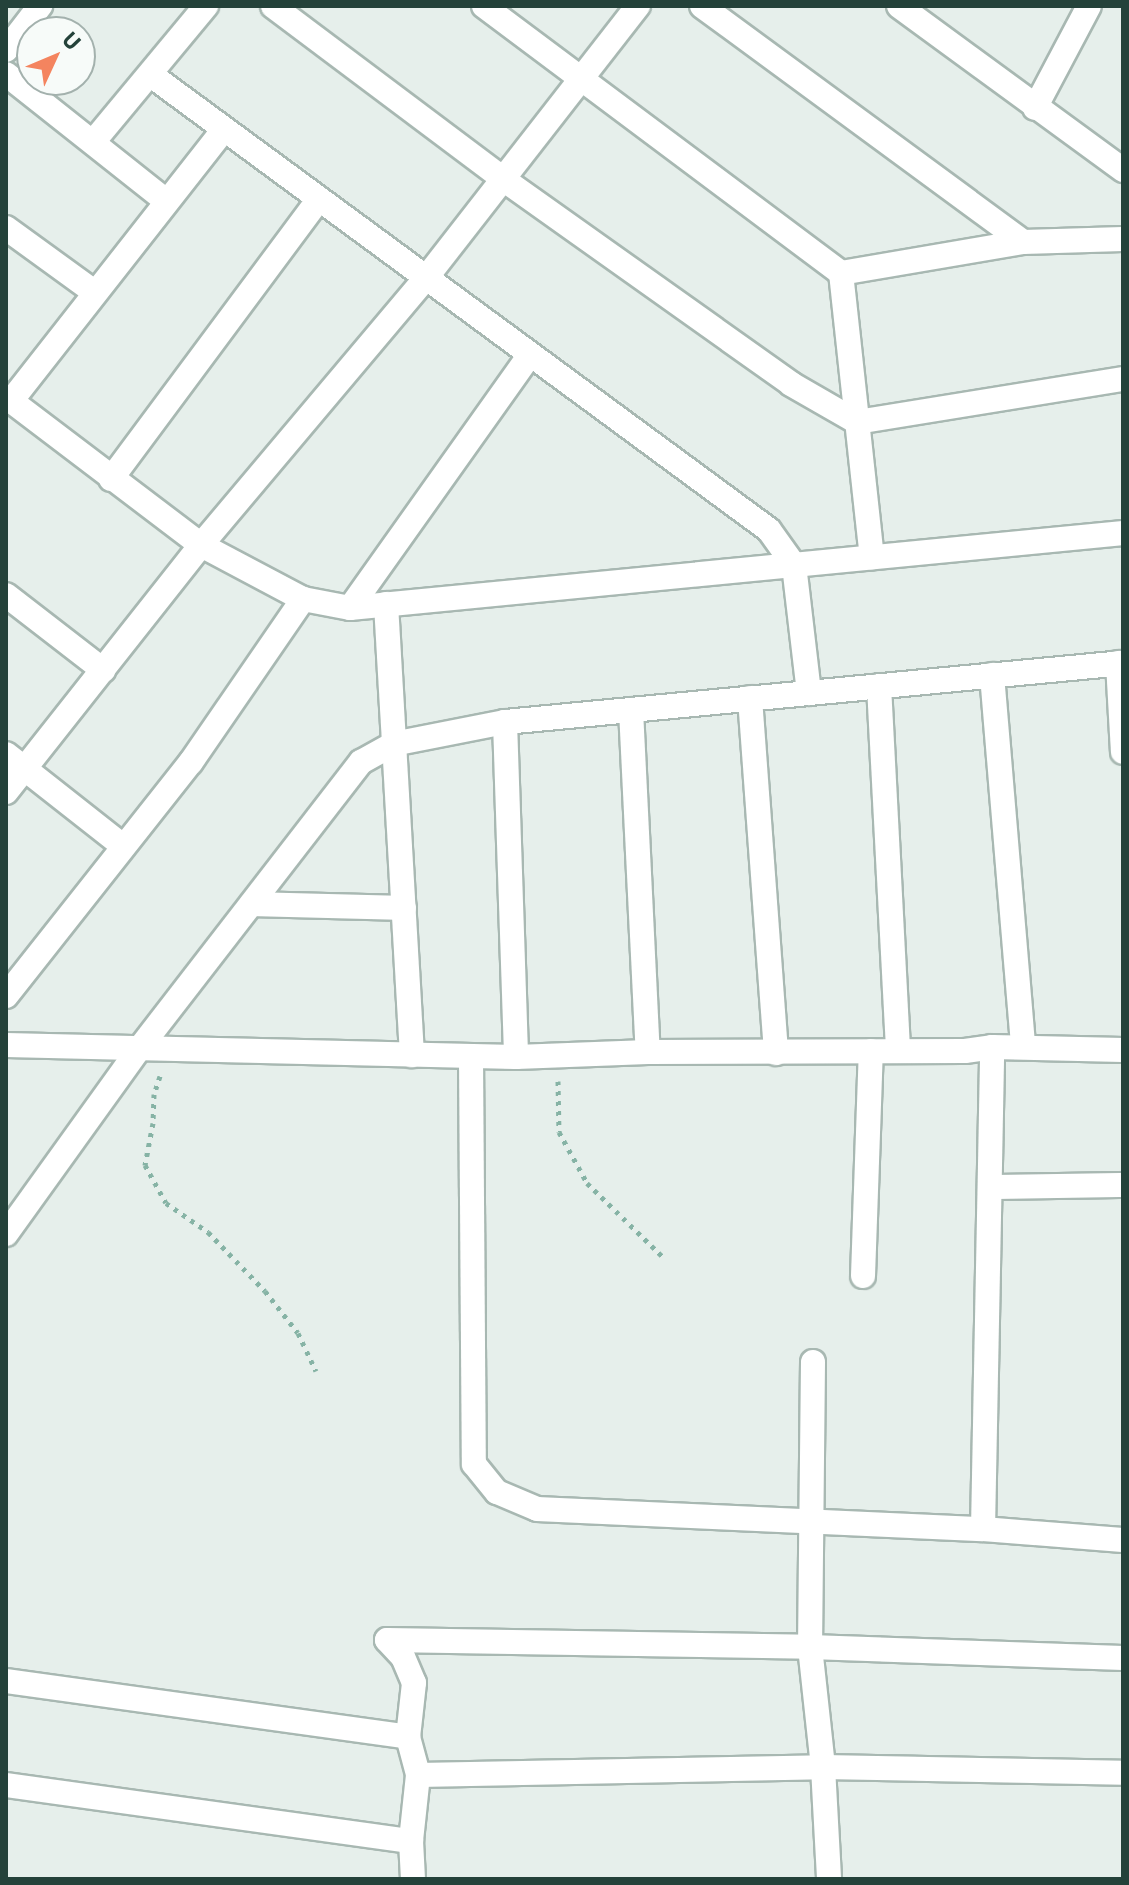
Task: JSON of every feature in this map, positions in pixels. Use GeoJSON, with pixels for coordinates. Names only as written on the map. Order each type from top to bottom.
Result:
{"type":"FeatureCollection","features":[{"type":"Feature","properties":{"kind":"street"},"geometry":{"type":"LineString","coordinates":[[6,50],[40,6]]}},
{"type":"Feature","properties":{"kind":"street"},"geometry":{"type":"LineString","coordinates":[[93,142],[206,6]]}},
{"type":"Feature","properties":{"kind":"street"},"geometry":{"type":"LineString","coordinates":[[273,6],[503,179],[791,384],[857,422],[1123,379]]}},
{"type":"Feature","properties":{"kind":"street"},"geometry":{"type":"LineString","coordinates":[[484,6],[580,81],[841,273],[1023,242],[1123,239]]}},
{"type":"Feature","properties":{"kind":"street"},"geometry":{"type":"LineString","coordinates":[[6,792],[15,761],[103,670],[201,545],[426,278],[638,6]]}},
{"type":"Feature","properties":{"kind":"street"},"geometry":{"type":"LineString","coordinates":[[702,6],[1023,242]]}},
{"type":"Feature","properties":{"kind":"street"},"geometry":{"type":"LineString","coordinates":[[899,6],[1123,170]]}},
{"type":"Feature","properties":{"kind":"street"},"geometry":{"type":"LineString","coordinates":[[1035,108],[1089,6]]}},
{"type":"Feature","properties":{"kind":"street"},"geometry":{"type":"LineString","coordinates":[[6,74],[165,200]]}},
{"type":"Feature","properties":{"kind":"street"},"geometry":{"type":"LineString","coordinates":[[151,75],[769,530],[794,565],[809,693]]}},
{"type":"Feature","properties":{"kind":"street"},"geometry":{"type":"LineString","coordinates":[[224,129],[9,399],[201,545],[303,599],[350,608],[1123,533]]}},
{"type":"Feature","properties":{"kind":"street"},"geometry":{"type":"LineString","coordinates":[[111,479],[319,199]]}},
{"type":"Feature","properties":{"kind":"street"},"geometry":{"type":"LineString","coordinates":[[6,228],[94,292]]}},
{"type":"Feature","properties":{"kind":"street"},"geometry":{"type":"LineString","coordinates":[[841,273],[872,557]]}},
{"type":"Feature","properties":{"kind":"street"},"geometry":{"type":"LineString","coordinates":[[350,608],[530,355]]}},
{"type":"Feature","properties":{"kind":"street"},"geometry":{"type":"LineString","coordinates":[[6,595],[103,670]]}},
{"type":"Feature","properties":{"kind":"street"},"geometry":{"type":"LineString","coordinates":[[6,996],[191,762],[303,599]]}},
{"type":"Feature","properties":{"kind":"street"},"geometry":{"type":"LineString","coordinates":[[386,604],[412,1055]]}},
{"type":"Feature","properties":{"kind":"street"},"geometry":{"type":"LineString","coordinates":[[6,1234],[139,1049],[361,762],[393,744],[505,722],[1120,663],[1123,752]]}},
{"type":"Feature","properties":{"kind":"street"},"geometry":{"type":"LineString","coordinates":[[992,675],[1023,1047]]}},
{"type":"Feature","properties":{"kind":"street"},"geometry":{"type":"LineString","coordinates":[[879,686],[898,1050]]}},
{"type":"Feature","properties":{"kind":"street"},"geometry":{"type":"LineString","coordinates":[[750,698],[776,1053]]}},
{"type":"Feature","properties":{"kind":"street"},"geometry":{"type":"LineString","coordinates":[[631,710],[648,1052]]}},
{"type":"Feature","properties":{"kind":"street"},"geometry":{"type":"LineString","coordinates":[[505,722],[516,1057]]}},
{"type":"Feature","properties":{"kind":"street"},"geometry":{"type":"LineString","coordinates":[[15,761],[123,846]]}},
{"type":"Feature","properties":{"kind":"street"},"geometry":{"type":"LineString","coordinates":[[252,904],[404,908]]}},
{"type":"Feature","properties":{"kind":"street"},"geometry":{"type":"LineString","coordinates":[[6,1045],[471,1057],[648,1052],[965,1051],[992,1047],[1123,1050]]}},
{"type":"Feature","properties":{"kind":"street"},"geometry":{"type":"LineString","coordinates":[[983,1529],[992,1187],[992,1047]]}},
{"type":"Feature","properties":{"kind":"street"},"geometry":{"type":"LineString","coordinates":[[863,1276],[871,1051]]}},
{"type":"Feature","properties":{"kind":"street"},"geometry":{"type":"LineString","coordinates":[[471,1057],[474,1464],[497,1492],[537,1509],[983,1529],[1123,1540]]}},
{"type":"Feature","properties":{"kind":"street"},"geometry":{"type":"LineString","coordinates":[[992,1187],[1123,1185]]}},
{"type":"Feature","properties":{"kind":"street"},"geometry":{"type":"LineString","coordinates":[[813,1362],[810,1647],[823,1767],[829,1879]]}},
{"type":"Feature","properties":{"kind":"street"},"geometry":{"type":"LineString","coordinates":[[413,1879],[411,1841],[418,1775],[408,1737],[414,1683],[403,1657],[387,1640],[810,1647],[1123,1658]]}},
{"type":"Feature","properties":{"kind":"street"},"geometry":{"type":"LineString","coordinates":[[6,1681],[408,1737]]}},
{"type":"Feature","properties":{"kind":"street"},"geometry":{"type":"LineString","coordinates":[[418,1775],[823,1767],[1123,1773]]}},
{"type":"Feature","properties":{"kind":"street"},"geometry":{"type":"LineString","coordinates":[[6,1785],[411,1841]]}},
{"type":"Feature","properties":{"kind":"path"},"geometry":{"type":"LineString","coordinates":[[170,1049],[154,1094],[153,1123],[145,1165],[166,1203],[208,1232],[265,1291],[298,1333],[316,1371]]}},
{"type":"Feature","properties":{"kind":"path"},"geometry":{"type":"LineString","coordinates":[[557,1056],[559,1132],[587,1183],[662,1256]]}}]}
